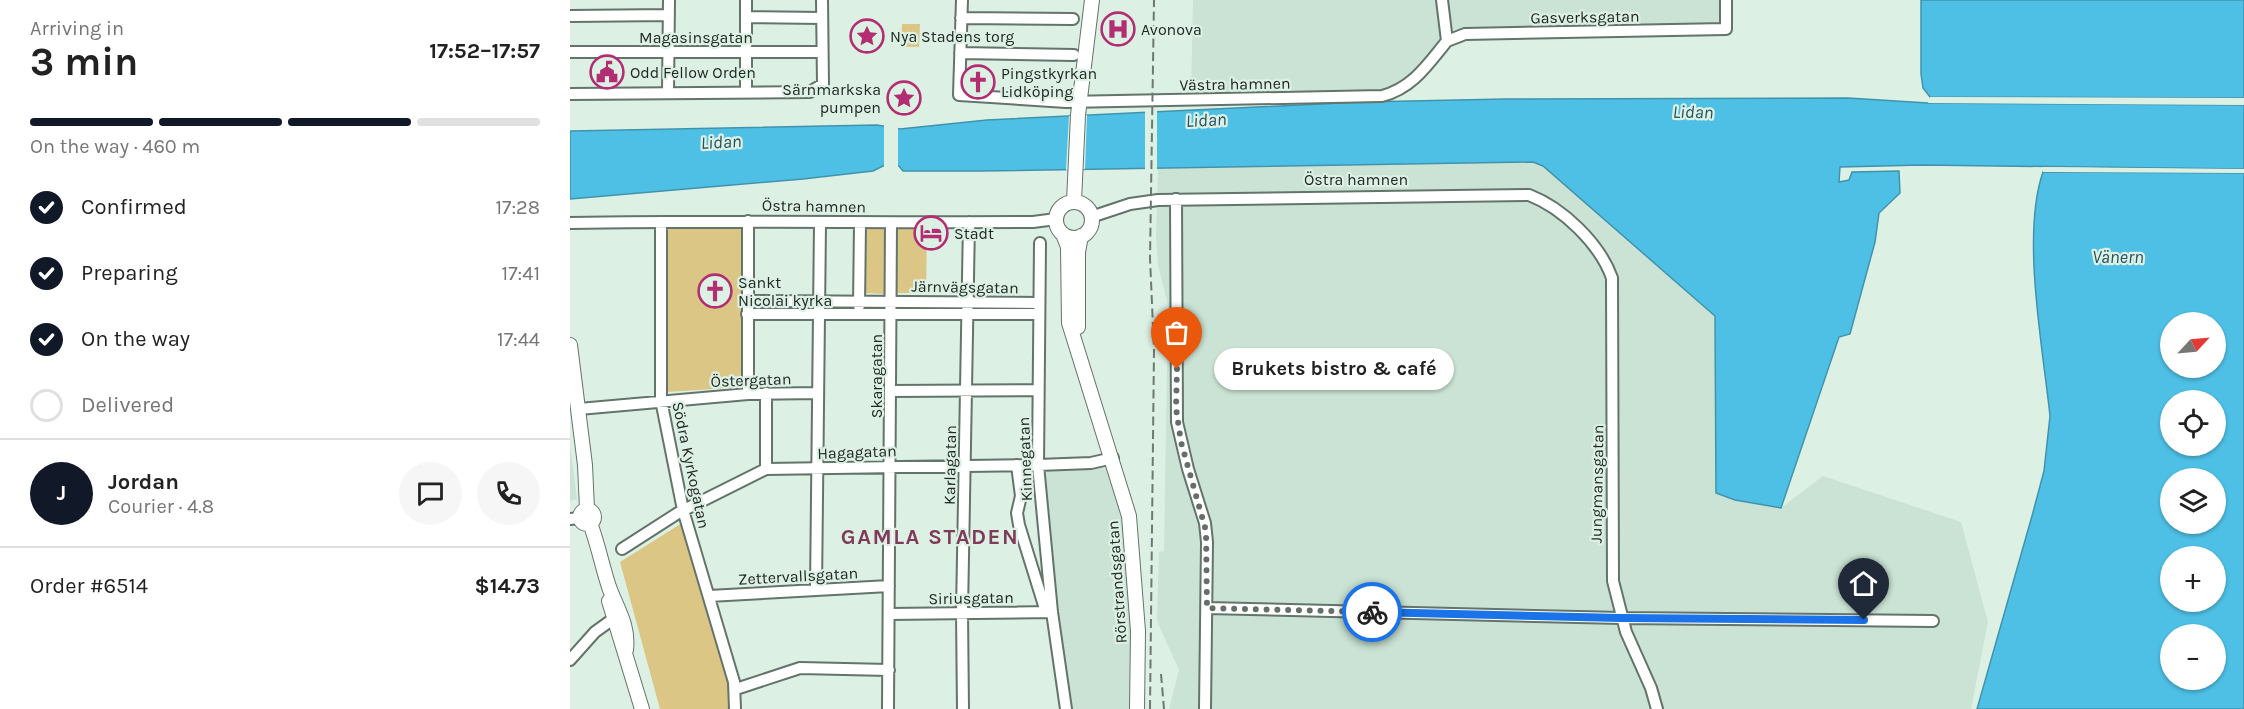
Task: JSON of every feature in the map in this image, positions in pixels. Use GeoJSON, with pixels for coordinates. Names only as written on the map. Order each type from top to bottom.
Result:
{"type":"FeatureCollection","features":[{"type":"Feature","properties":{"kind":"main road"},"geometry":{"type":"LineString","coordinates":[[1074,202],[1079,108],[1092,0]]}},
{"type":"Feature","properties":{"kind":"main road"},"geometry":{"type":"LineString","coordinates":[[1074,202],[1085,206],[1091,217],[1089,228],[1081,236],[1072,237],[1063,234],[1056,219],[1060,209],[1074,202]]}},
{"type":"Feature","properties":{"kind":"main road","name":"Rörstrandsgatan"},"geometry":{"type":"LineString","coordinates":[[1063,234],[1068,247],[1069,323],[1130,516],[1138,631],[1137,709]]}},
{"type":"Feature","properties":{"kind":"main road","name":"Rörstrandsgatan"},"geometry":{"type":"LineString","coordinates":[[1079,353],[1078,272],[1081,236]]}},
{"type":"Feature","properties":{"kind":"main road"},"geometry":{"type":"LineString","coordinates":[[570,345],[579,409],[582,517],[624,620],[627,636],[626,650]]}},
{"type":"Feature","properties":{"kind":"main road"},"geometry":{"type":"LineString","coordinates":[[610,590],[609,603],[613,619],[626,650],[642,709]]}},
{"type":"Feature","properties":{"kind":"street"},"geometry":{"type":"LineString","coordinates":[[668,92],[669,0]]}},
{"type":"Feature","properties":{"kind":"street"},"geometry":{"type":"LineString","coordinates":[[746,0],[746,92]]}},
{"type":"Feature","properties":{"kind":"street"},"geometry":{"type":"LineString","coordinates":[[570,94],[810,92],[823,84],[822,0]]}},
{"type":"Feature","properties":{"kind":"street"},"geometry":{"type":"LineString","coordinates":[[962,0],[960,52],[1074,55]]}},
{"type":"Feature","properties":{"kind":"street"},"geometry":{"type":"LineString","coordinates":[[1442,0],[1447,41]]}},
{"type":"Feature","properties":{"kind":"street","name":"Gasverksgatan"},"geometry":{"type":"LineString","coordinates":[[1447,41],[1465,34],[1726,29],[1726,0]]}},
{"type":"Feature","properties":{"kind":"street"},"geometry":{"type":"LineString","coordinates":[[570,16],[669,15]]}},
{"type":"Feature","properties":{"kind":"street"},"geometry":{"type":"LineString","coordinates":[[746,17],[822,18]]}},
{"type":"Feature","properties":{"kind":"street"},"geometry":{"type":"LineString","coordinates":[[961,18],[1073,19]]}},
{"type":"Feature","properties":{"kind":"street","name":"Västra hamnen"},"geometry":{"type":"LineString","coordinates":[[960,52],[959,95],[1079,108],[1202,101],[1382,96],[1398,92],[1411,83],[1447,41]]}},
{"type":"Feature","properties":{"kind":"street","name":"Magasinsgatan"},"geometry":{"type":"LineString","coordinates":[[570,52],[822,52]]}},
{"type":"Feature","properties":{"kind":"street","name":"Östra hamnen"},"geometry":{"type":"LineString","coordinates":[[1091,217],[1143,201],[1176,199],[1529,195],[1557,211],[1601,255]]}},
{"type":"Feature","properties":{"kind":"street"},"geometry":{"type":"LineString","coordinates":[[1176,199],[1176,408],[1181,442],[1206,531],[1205,709]]}},
{"type":"Feature","properties":{"kind":"street","name":"Östra hamnen"},"geometry":{"type":"LineString","coordinates":[[570,223],[748,221],[891,224],[1033,222],[1056,219]]}},
{"type":"Feature","properties":{"kind":"street"},"geometry":{"type":"LineString","coordinates":[[748,221],[748,394]]}},
{"type":"Feature","properties":{"kind":"street","name":"Södra Kyrkogatan"},"geometry":{"type":"LineString","coordinates":[[661,222],[661,400],[684,510],[736,689],[735,709]]}},
{"type":"Feature","properties":{"kind":"street","name":"Karlagatan"},"geometry":{"type":"LineString","coordinates":[[963,709],[962,612],[969,222]]}},
{"type":"Feature","properties":{"kind":"street"},"geometry":{"type":"LineString","coordinates":[[816,589],[820,224]]}},
{"type":"Feature","properties":{"kind":"street"},"geometry":{"type":"LineString","coordinates":[[859,315],[860,224]]}},
{"type":"Feature","properties":{"kind":"street","name":"Skaragatan"},"geometry":{"type":"LineString","coordinates":[[888,709],[891,224]]}},
{"type":"Feature","properties":{"kind":"street","name":"Kinnegatan"},"geometry":{"type":"LineString","coordinates":[[1040,243],[1038,465],[1049,612],[1066,709]]}},
{"type":"Feature","properties":{"kind":"street","name":"Jungmansgatan"},"geometry":{"type":"LineString","coordinates":[[1601,255],[1612,278],[1614,293],[1611,564],[1621,618],[1651,688],[1657,709]]}},
{"type":"Feature","properties":{"kind":"street","name":"Järnvägsgatan"},"geometry":{"type":"LineString","coordinates":[[747,301],[1039,303]]}},
{"type":"Feature","properties":{"kind":"street","name":"Järnvägsgatan"},"geometry":{"type":"LineString","coordinates":[[747,314],[1039,314]]}},
{"type":"Feature","properties":{"kind":"street"},"geometry":{"type":"LineString","coordinates":[[891,391],[1038,390]]}},
{"type":"Feature","properties":{"kind":"street"},"geometry":{"type":"LineString","coordinates":[[766,393],[766,469]]}},
{"type":"Feature","properties":{"kind":"street","name":"Östergatan"},"geometry":{"type":"LineString","coordinates":[[579,409],[748,394],[818,393]]}},
{"type":"Feature","properties":{"kind":"street","name":"Hagagatan"},"geometry":{"type":"LineString","coordinates":[[622,549],[684,510],[766,469],[891,465],[1038,465],[1091,463],[1113,458]]}},
{"type":"Feature","properties":{"kind":"street"},"geometry":{"type":"LineString","coordinates":[[1017,465],[1021,496],[1017,518],[1049,612]]}},
{"type":"Feature","properties":{"kind":"street","name":"Zettervallsgatan"},"geometry":{"type":"LineString","coordinates":[[709,597],[889,586]]}},
{"type":"Feature","properties":{"kind":"street"},"geometry":{"type":"LineString","coordinates":[[1207,608],[1621,618],[1933,621]]}},
{"type":"Feature","properties":{"kind":"street","name":"Siriusgatan"},"geometry":{"type":"LineString","coordinates":[[889,614],[1049,612]]}},
{"type":"Feature","properties":{"kind":"street"},"geometry":{"type":"LineString","coordinates":[[570,660],[595,632],[613,619]]}},
{"type":"Feature","properties":{"kind":"street"},"geometry":{"type":"LineString","coordinates":[[736,689],[800,668],[889,670]]}},
{"type":"Feature","properties":{"kind":"shaded area"},"geometry":{"type":"Polygon","coordinates":[[[1193,0],[1720,0],[1720,24],[1454,29],[1416,73],[1388,90],[1191,95],[1193,0]]]}},
{"type":"Feature","properties":{"kind":"shaded area"},"geometry":{"type":"Polygon","coordinates":[[[902,24],[920,24],[919,47],[901,47],[902,24]]]}},
{"type":"Feature","properties":{"kind":"shaded area"},"geometry":{"type":"Polygon","coordinates":[[[1533,162],[1543,166],[1715,316],[1716,493],[1781,508],[1823,476],[1961,522],[1988,622],[1971,709],[1169,709],[1179,670],[1157,621],[1159,552],[1164,551],[1168,306],[1158,265],[1156,235],[1158,168],[1533,162]]]}},
{"type":"Feature","properties":{"kind":"shaded area"},"geometry":{"type":"Polygon","coordinates":[[[864,224],[887,225],[886,294],[863,293],[864,224]]]}},
{"type":"Feature","properties":{"kind":"shaded area"},"geometry":{"type":"Polygon","coordinates":[[[896,224],[927,225],[926,293],[896,293],[896,224]]]}},
{"type":"Feature","properties":{"kind":"shaded area"},"geometry":{"type":"Polygon","coordinates":[[[665,227],[744,227],[745,387],[667,392],[665,227]]]}},
{"type":"Feature","properties":{"kind":"shaded area"},"geometry":{"type":"Polygon","coordinates":[[[570,444],[577,499],[570,501],[570,444]]]}},
{"type":"Feature","properties":{"kind":"shaded area"},"geometry":{"type":"Polygon","coordinates":[[[1108,468],[1125,527],[1132,600],[1132,709],[1069,709],[1043,470],[1108,468]]]}},
{"type":"Feature","properties":{"kind":"shaded area"},"geometry":{"type":"Polygon","coordinates":[[[682,523],[730,688],[730,709],[660,709],[620,562],[682,523]]]}},
{"type":"Feature","properties":{"kind":"water"},"geometry":{"type":"Polygon","coordinates":[[[1921,0],[2244,0],[2244,98],[1930,97],[1923,88],[1921,74],[1921,0]]]}},
{"type":"Feature","properties":{"kind":"water","name":"Lidan"},"geometry":{"type":"Polygon","coordinates":[[[1848,98],[1928,103],[2244,105],[2244,169],[1922,165],[1840,167],[1839,182],[1849,180],[1852,172],[1899,171],[1900,193],[1879,213],[1875,242],[1850,334],[1839,337],[1781,508],[1735,500],[1716,493],[1715,316],[1543,166],[1533,162],[981,171],[903,171],[899,166],[885,165],[873,171],[803,179],[570,199],[570,131],[877,125],[900,129],[987,120],[1361,102],[1506,99],[1848,98]]]}},
{"type":"Feature","properties":{"kind":"water","name":"Vänern"},"geometry":{"type":"Polygon","coordinates":[[[2043,172],[2244,173],[2244,709],[1977,709],[2044,471],[2050,416],[2036,292],[2034,227],[2043,172]]]}},
{"type":"Feature","properties":{"kind":"pier"},"geometry":{"type":"Polygon","coordinates":[[[1930,97],[2244,98],[2244,101],[2164,101],[2244,102],[2244,105],[1928,103],[1930,97]]]}},
{"type":"Feature","properties":{"kind":"pier"},"geometry":{"type":"Polygon","coordinates":[[[1145,109],[1157,109],[1157,171],[1145,171],[1145,109]]]}},
{"type":"Feature","properties":{"kind":"pier"},"geometry":{"type":"Polygon","coordinates":[[[1087,115],[1085,169],[1066,170],[1069,116],[1087,115]]]}},
{"type":"Feature","properties":{"kind":"pier"},"geometry":{"type":"Polygon","coordinates":[[[884,125],[898,126],[898,168],[884,168],[884,125]]]}},
{"type":"Feature","properties":{"kind":"pier"},"geometry":{"type":"Polygon","coordinates":[[[2043,167],[2244,169],[2244,173],[2043,172],[2043,167]]]}},
{"type":"Feature","properties":{"kind":"railway"},"geometry":{"type":"LineString","coordinates":[[1150,709],[1154,350],[1150,258],[1154,0]]}},
{"type":"Feature","properties":{"kind":"railway"},"geometry":{"type":"LineString","coordinates":[[1161,674],[1164,709]]}},
{"type":"Feature","properties":{"kind":"way so far"},"geometry":{"type":"LineString","coordinates":[[1177,369],[1176,408],[1181,442],[1206,531],[1207,608],[1372,612]]}},
{"type":"Feature","properties":{"kind":"place","name":"Avonova"},"geometry":{"type":"Point","coordinates":[1118,29]}},
{"type":"Feature","properties":{"kind":"place","name":"Nya Stadens torg"},"geometry":{"type":"Point","coordinates":[867,36]}},
{"type":"Feature","properties":{"kind":"place","name":"Odd Fellow Orden"},"geometry":{"type":"Point","coordinates":[607,72]}},
{"type":"Feature","properties":{"kind":"place","name":"Pingstkyrkan Lidköping"},"geometry":{"type":"Point","coordinates":[978,82]}},
{"type":"Feature","properties":{"kind":"place","name":"Särnmarkska pumpen"},"geometry":{"type":"Point","coordinates":[904,98]}},
{"type":"Feature","properties":{"kind":"place","name":"Stadt"},"geometry":{"type":"Point","coordinates":[931,233]}},
{"type":"Feature","properties":{"kind":"place","name":"Sankt Nicolai kyrka"},"geometry":{"type":"Point","coordinates":[715,291]}},
{"type":"Feature","properties":{"kind":"place","name":"Brukets bistro & café"},"geometry":{"type":"Point","coordinates":[1177,369]}},
{"type":"Feature","properties":{"kind":"district","name":"GAMLA STADEN"},"geometry":{"type":"Point","coordinates":[930,537]}},
{"type":"Feature","properties":{"kind":"route"},"geometry":{"type":"LineString","coordinates":[[1372,612],[1621,618],[1864,620]]}}]}
